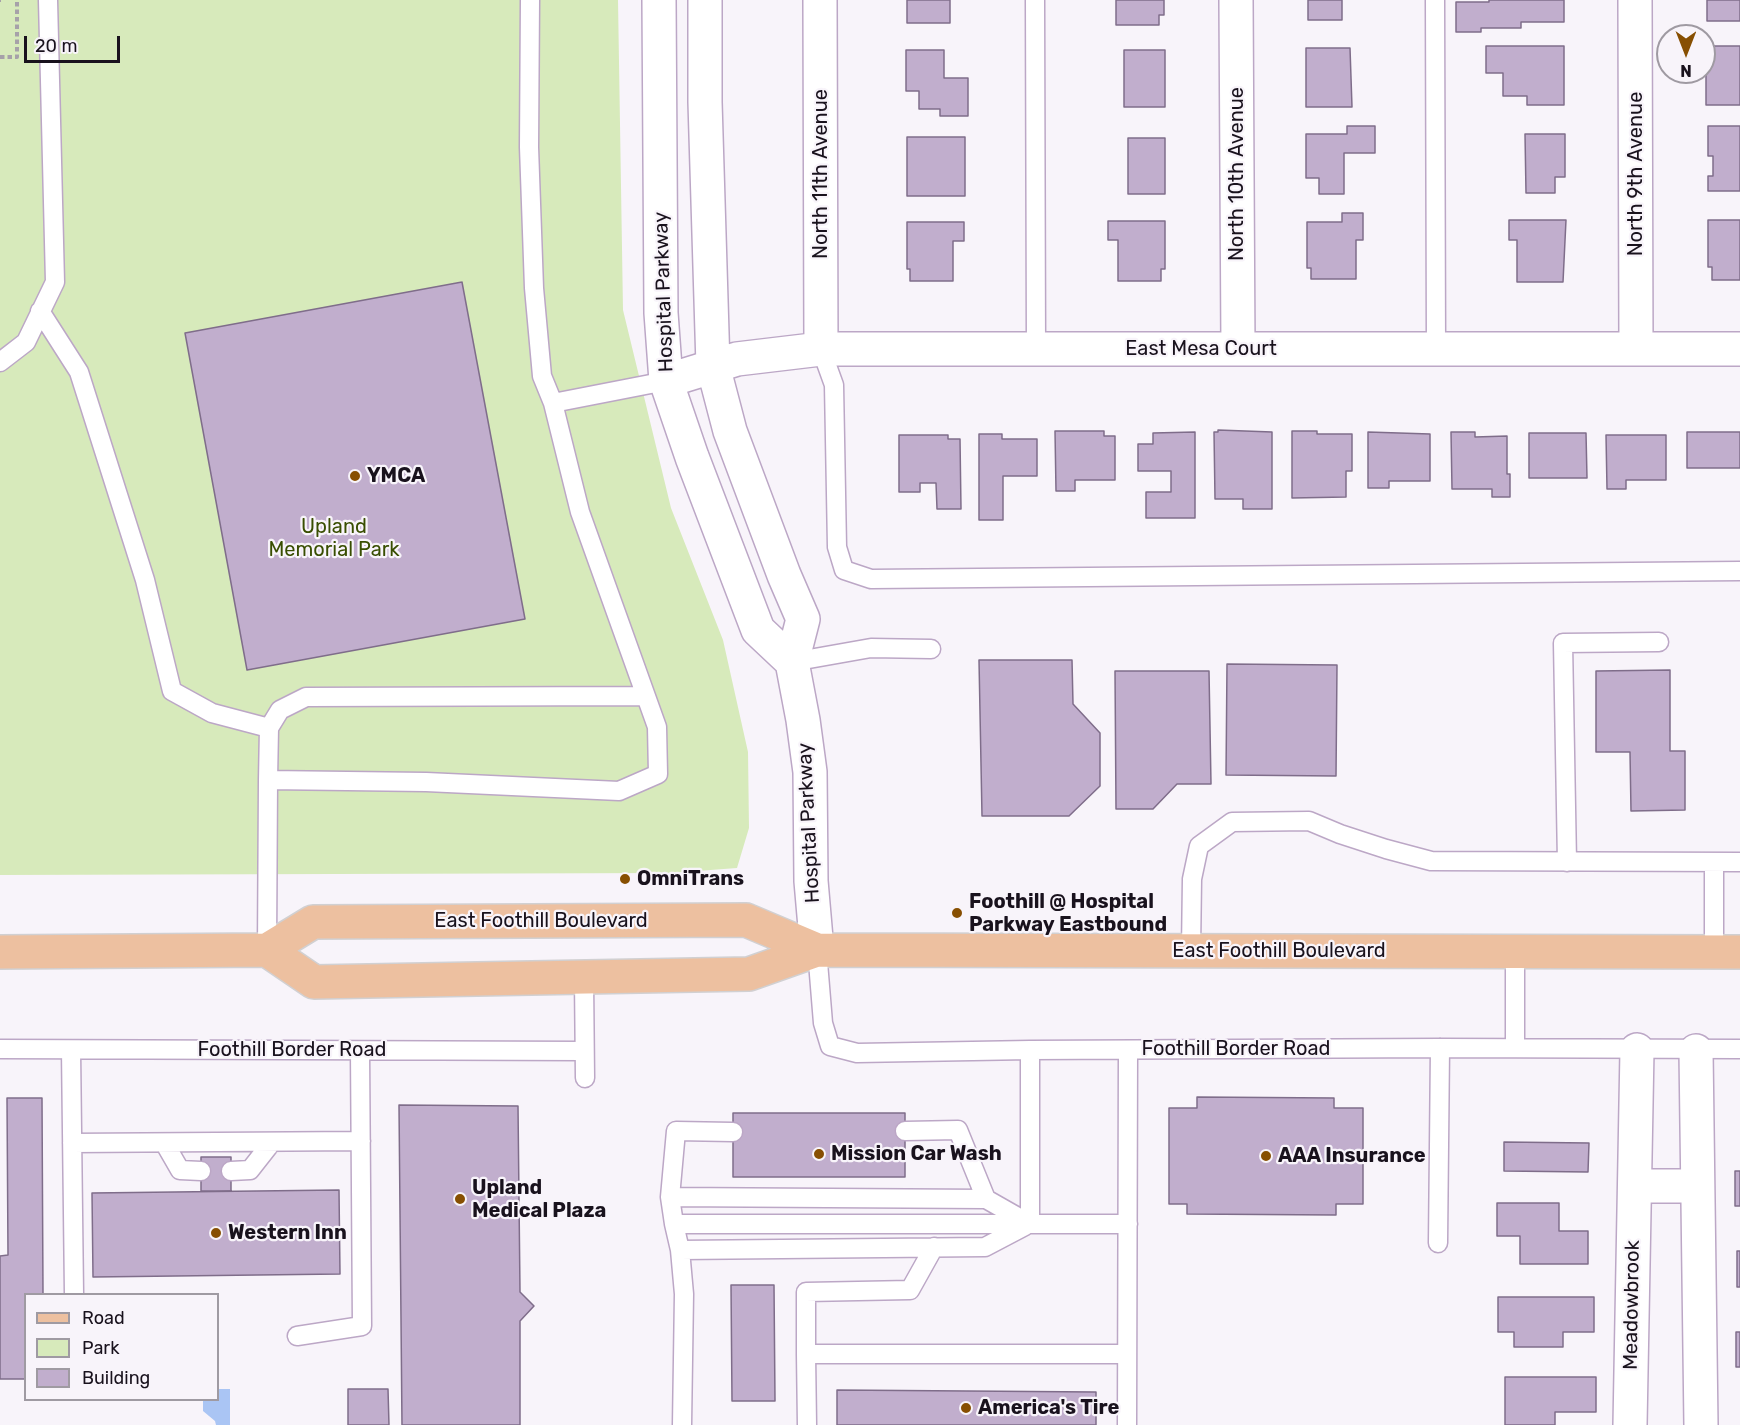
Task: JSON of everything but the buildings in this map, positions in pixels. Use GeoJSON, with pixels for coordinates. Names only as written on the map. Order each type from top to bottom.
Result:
{"type":"FeatureCollection","features":[{"type":"Feature","properties":{"kind":"main road","name":"East Foothill Boulevard"},"geometry":{"type":"LineString","coordinates":[[817,950],[746,920],[313,922],[267,950],[314,982],[584,979],[749,974],[817,950],[1727,952]]}},
{"type":"Feature","properties":{"kind":"main road"},"geometry":{"type":"LineString","coordinates":[[0,952],[267,950]]}},
{"type":"Feature","properties":{"kind":"street","name":"Hospital Parkway"},"geometry":{"type":"LineString","coordinates":[[659,0],[661,313],[666,381],[692,457],[758,630],[792,662]]}},
{"type":"Feature","properties":{"kind":"street","name":"Hospital Parkway"},"geometry":{"type":"LineString","coordinates":[[705,0],[705,102],[713,366],[730,431],[803,619],[792,662],[810,772],[811,881],[817,950]]}},
{"type":"Feature","properties":{"kind":"street","name":"North 11th Avenue"},"geometry":{"type":"LineString","coordinates":[[820,0],[821,349]]}},
{"type":"Feature","properties":{"kind":"street","name":"North 10th Avenue"},"geometry":{"type":"LineString","coordinates":[[1236,0],[1238,348]]}},
{"type":"Feature","properties":{"kind":"street","name":"North 9th Avenue"},"geometry":{"type":"LineString","coordinates":[[1635,0],[1636,348]]}},
{"type":"Feature","properties":{"kind":"street","name":"East Mesa Court"},"geometry":{"type":"LineString","coordinates":[[666,381],[736,359],[821,349],[1740,349]]}},
{"type":"Feature","properties":{"kind":"street","name":"Meadowbrook"},"geometry":{"type":"LineString","coordinates":[[1630,1425],[1637,1050]]}},
{"type":"Feature","properties":{"kind":"street"},"geometry":{"type":"LineString","coordinates":[[1696,1051],[1701,1425]]}},
{"type":"Feature","properties":{"kind":"street"},"geometry":{"type":"LineString","coordinates":[[1635,1186],[1697,1186]]}},
{"type":"Feature","properties":{"kind":"lane"},"geometry":{"type":"LineString","coordinates":[[0,362],[26,342],[55,282],[48,0]]}},
{"type":"Feature","properties":{"kind":"lane"},"geometry":{"type":"LineString","coordinates":[[268,780],[426,783],[619,791],[658,774],[657,727],[580,512],[553,403],[542,376],[534,288],[529,147],[530,0]]}},
{"type":"Feature","properties":{"kind":"lane"},"geometry":{"type":"LineString","coordinates":[[1035,0],[1036,349]]}},
{"type":"Feature","properties":{"kind":"lane"},"geometry":{"type":"LineString","coordinates":[[1435,0],[1436,350]]}},
{"type":"Feature","properties":{"kind":"lane"},"geometry":{"type":"LineString","coordinates":[[40,311],[80,372],[145,580],[172,691],[212,712],[269,728]]}},
{"type":"Feature","properties":{"kind":"lane"},"geometry":{"type":"LineString","coordinates":[[821,349],[834,385],[837,547],[844,570],[871,579],[1740,571]]}},
{"type":"Feature","properties":{"kind":"lane"},"geometry":{"type":"LineString","coordinates":[[553,403],[666,381]]}},
{"type":"Feature","properties":{"kind":"lane"},"geometry":{"type":"LineString","coordinates":[[1567,862],[1563,643],[1659,642]]}},
{"type":"Feature","properties":{"kind":"lane"},"geometry":{"type":"LineString","coordinates":[[792,662],[871,648],[931,649]]}},
{"type":"Feature","properties":{"kind":"lane"},"geometry":{"type":"LineString","coordinates":[[267,950],[269,728],[280,710],[306,697],[645,696]]}},
{"type":"Feature","properties":{"kind":"lane"},"geometry":{"type":"LineString","coordinates":[[1191,950],[1192,879],[1199,846],[1232,822],[1309,821],[1386,849],[1431,861],[1740,862]]}},
{"type":"Feature","properties":{"kind":"lane"},"geometry":{"type":"LineString","coordinates":[[1714,862],[1727,952]]}},
{"type":"Feature","properties":{"kind":"lane","name":"Foothill Border Road"},"geometry":{"type":"LineString","coordinates":[[817,950],[823,1023],[830,1046],[857,1053],[1440,1048],[1696,1051],[1740,1049]]}},
{"type":"Feature","properties":{"kind":"lane"},"geometry":{"type":"LineString","coordinates":[[1515,951],[1515,1048]]}},
{"type":"Feature","properties":{"kind":"lane"},"geometry":{"type":"LineString","coordinates":[[584,979],[585,1078]]}},
{"type":"Feature","properties":{"kind":"lane"},"geometry":{"type":"LineString","coordinates":[[1438,1243],[1440,1048]]}},
{"type":"Feature","properties":{"kind":"lane","name":"Foothill Border Road"},"geometry":{"type":"LineString","coordinates":[[0,1049],[584,1051]]}},
{"type":"Feature","properties":{"kind":"lane"},"geometry":{"type":"LineString","coordinates":[[71,1050],[74,1293]]}},
{"type":"Feature","properties":{"kind":"lane"},"geometry":{"type":"LineString","coordinates":[[1030,1050],[1030,1224]]}},
{"type":"Feature","properties":{"kind":"lane"},"geometry":{"type":"LineString","coordinates":[[1127,1425],[1128,1050]]}},
{"type":"Feature","properties":{"kind":"lane"},"geometry":{"type":"LineString","coordinates":[[297,1336],[362,1326],[360,1051]]}},
{"type":"Feature","properties":{"kind":"lane"},"geometry":{"type":"LineString","coordinates":[[905,1131],[958,1130],[986,1199]]}},
{"type":"Feature","properties":{"kind":"lane"},"geometry":{"type":"LineString","coordinates":[[682,1425],[684,1294],[680,1250],[670,1197],[676,1131],[733,1132]]}},
{"type":"Feature","properties":{"kind":"lane"},"geometry":{"type":"LineString","coordinates":[[72,1143],[361,1141]]}},
{"type":"Feature","properties":{"kind":"lane"},"geometry":{"type":"LineString","coordinates":[[231,1171],[250,1170],[272,1142]]}},
{"type":"Feature","properties":{"kind":"lane"},"geometry":{"type":"LineString","coordinates":[[165,1144],[180,1170],[201,1171]]}},
{"type":"Feature","properties":{"kind":"lane"},"geometry":{"type":"LineString","coordinates":[[670,1197],[986,1199],[1030,1224]]}},
{"type":"Feature","properties":{"kind":"lane"},"geometry":{"type":"LineString","coordinates":[[674,1224],[1128,1224]]}},
{"type":"Feature","properties":{"kind":"lane"},"geometry":{"type":"LineString","coordinates":[[680,1250],[985,1247],[1030,1224]]}},
{"type":"Feature","properties":{"kind":"lane"},"geometry":{"type":"LineString","coordinates":[[807,1425],[806,1292],[910,1290],[934,1247]]}},
{"type":"Feature","properties":{"kind":"lane"},"geometry":{"type":"LineString","coordinates":[[806,1354],[1128,1354]]}},
{"type":"Feature","properties":{"kind":"path"},"geometry":{"type":"LineString","coordinates":[[0,57],[17,57],[16,0]]}},
{"type":"Feature","properties":{"kind":"green space","name":"Upland Memorial Park"},"geometry":{"type":"Polygon","coordinates":[[[0,0],[618,0],[623,310],[671,508],[723,640],[748,752],[749,828],[737,868],[671,873],[0,875],[0,0]]]}},
{"type":"Feature","properties":{"kind":"water"},"geometry":{"type":"Polygon","coordinates":[[[219,1389],[230,1389],[230,1425],[216,1425],[215,1421],[203,1411],[203,1401],[219,1401],[219,1389]]]}},
{"type":"Feature","properties":{"kind":"place","name":"YMCA"},"geometry":{"type":"Point","coordinates":[355,476]}},
{"type":"Feature","properties":{"kind":"place","name":"OmniTrans"},"geometry":{"type":"Point","coordinates":[625,879]}},
{"type":"Feature","properties":{"kind":"place","name":"Foothill @ Hospital Parkway Eastbound"},"geometry":{"type":"Point","coordinates":[957,913]}},
{"type":"Feature","properties":{"kind":"place","name":"Mission Car Wash"},"geometry":{"type":"Point","coordinates":[819,1154]}},
{"type":"Feature","properties":{"kind":"place","name":"AAA Insurance"},"geometry":{"type":"Point","coordinates":[1266,1156]}},
{"type":"Feature","properties":{"kind":"place","name":"Upland Medical Plaza"},"geometry":{"type":"Point","coordinates":[460,1199]}},
{"type":"Feature","properties":{"kind":"place","name":"Western Inn"},"geometry":{"type":"Point","coordinates":[216,1233]}},
{"type":"Feature","properties":{"kind":"place","name":"America's Tire"},"geometry":{"type":"Point","coordinates":[966,1408]}}]}
